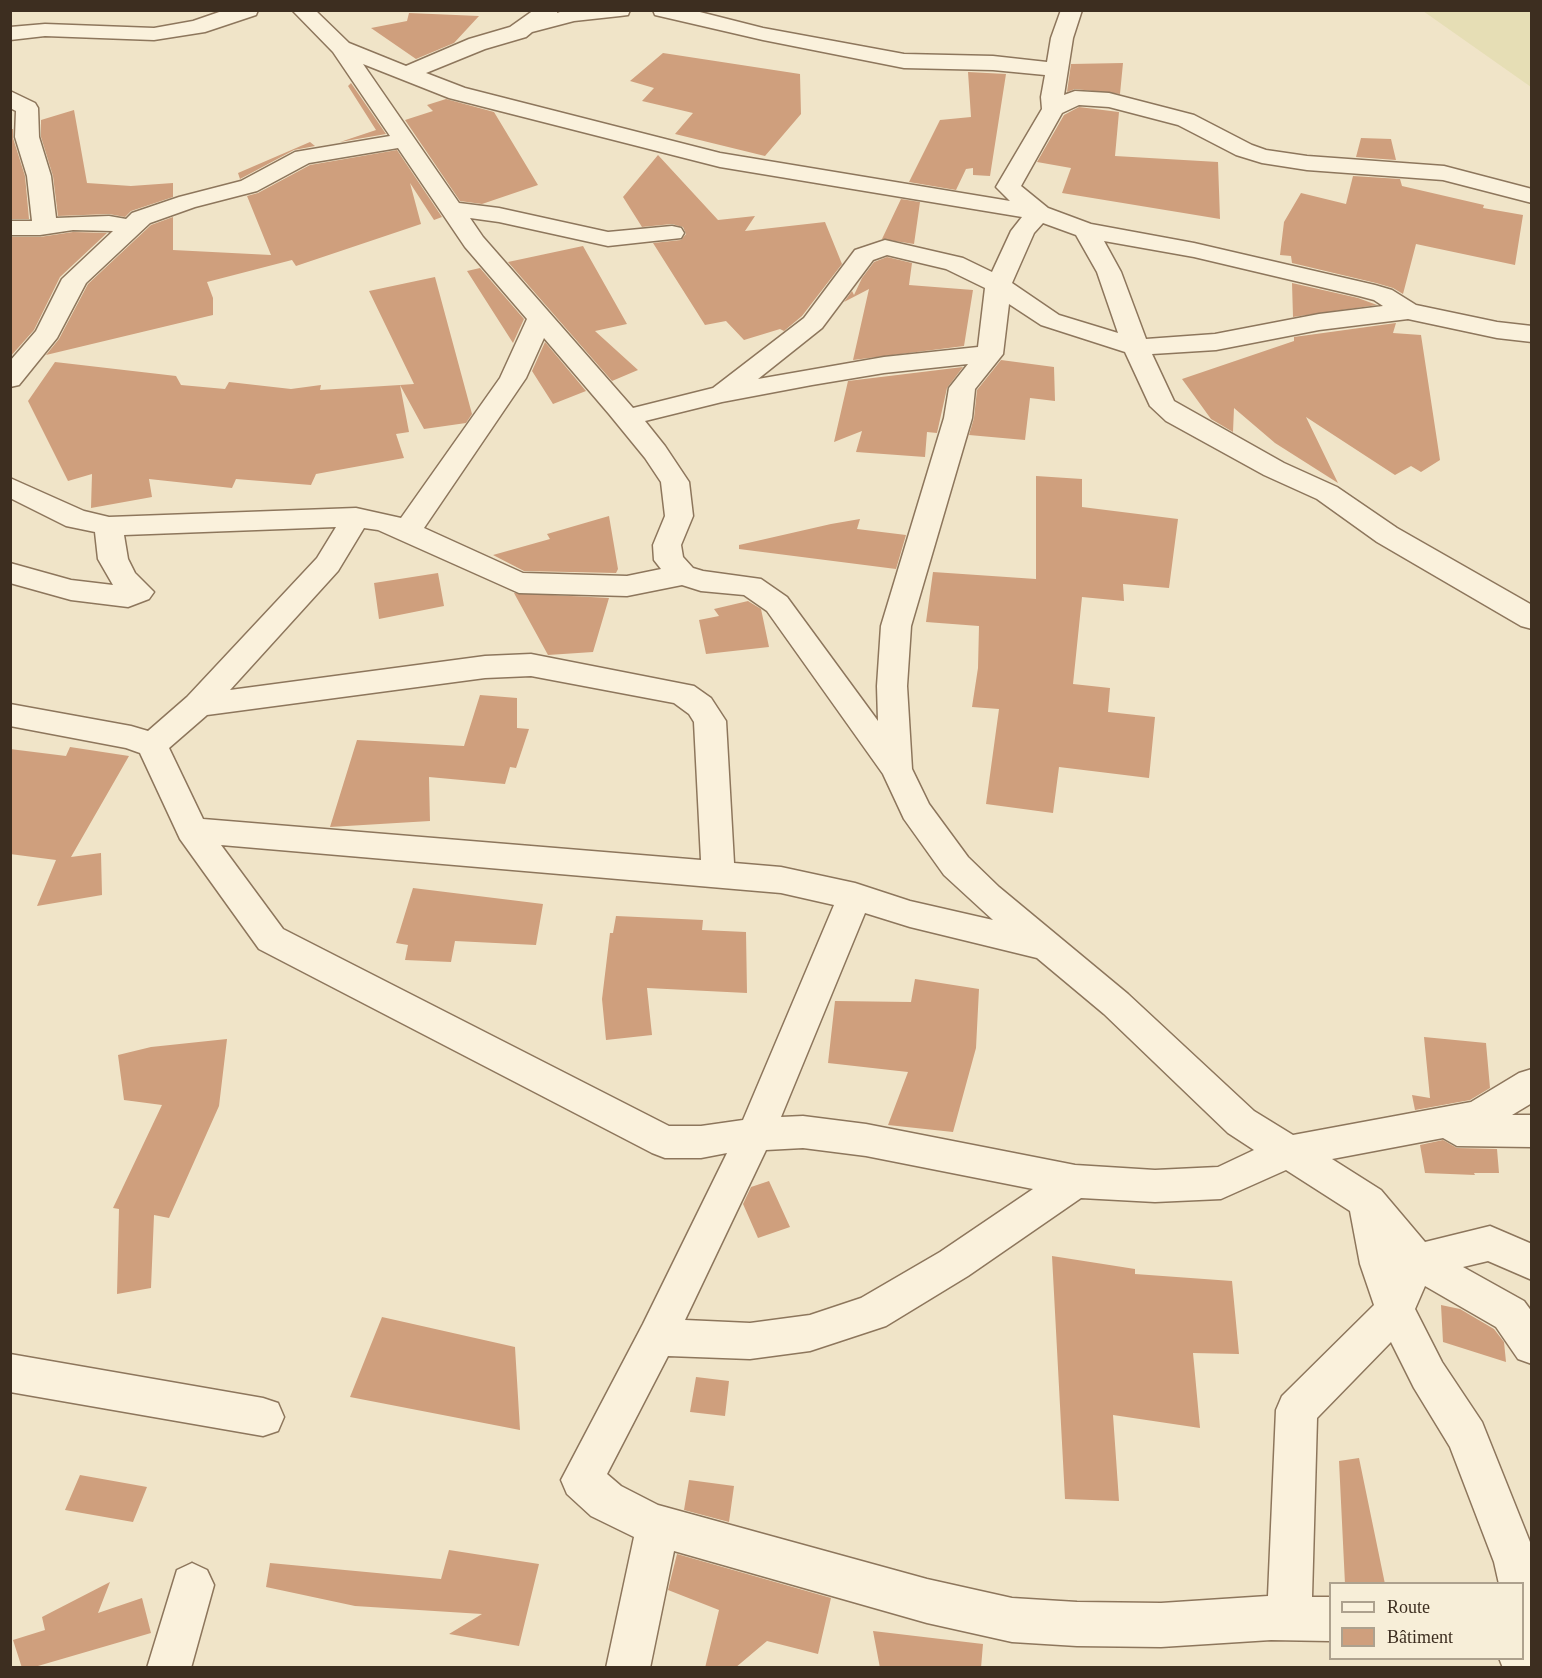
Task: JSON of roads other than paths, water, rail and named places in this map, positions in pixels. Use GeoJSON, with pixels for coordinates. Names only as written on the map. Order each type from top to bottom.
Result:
{"type":"FeatureCollection","features":[{"type":"Feature","properties":{"kind":"street"},"geometry":{"type":"LineString","coordinates":[[10,34],[45,30],[154,34],[197,27],[248,10]]}},
{"type":"Feature","properties":{"kind":"street"},"geometry":{"type":"LineString","coordinates":[[302,10],[340,48],[406,140],[474,242],[655,452],[675,482],[679,516],[666,545],[669,560],[683,574],[701,581],[751,586],[777,604],[896,769],[916,810],[956,866],[987,896],[1116,1004],[1241,1122],[1368,1202],[1417,1261],[1510,1314],[1532,1346]]}},
{"type":"Feature","properties":{"kind":"street"},"geometry":{"type":"LineString","coordinates":[[409,73],[437,59],[518,32],[548,10]]}},
{"type":"Feature","properties":{"kind":"street"},"geometry":{"type":"LineString","coordinates":[[529,26],[574,15],[620,10]]}},
{"type":"Feature","properties":{"kind":"street"},"geometry":{"type":"LineString","coordinates":[[1040,213],[1008,187],[1053,109],[1052,97],[1062,38],[1072,10]]}},
{"type":"Feature","properties":{"kind":"street"},"geometry":{"type":"LineString","coordinates":[[649,12],[762,24],[904,61],[986,63],[1056,70]]}},
{"type":"Feature","properties":{"kind":"street"},"geometry":{"type":"LineString","coordinates":[[340,48],[457,93],[720,160],[1040,213],[1086,230],[1194,250],[1347,285],[1383,295],[1407,310],[1474,326],[1531,334]]}},
{"type":"Feature","properties":{"kind":"street"},"geometry":{"type":"LineString","coordinates":[[10,98],[27,108],[27,137],[39,176],[45,227]]}},
{"type":"Feature","properties":{"kind":"street"},"geometry":{"type":"LineString","coordinates":[[1053,109],[1075,98],[1109,100],[1186,120],[1244,150],[1262,156],[1307,163],[1444,173],[1532,196]]}},
{"type":"Feature","properties":{"kind":"street"},"geometry":{"type":"LineString","coordinates":[[10,379],[48,333],[75,279],[141,218],[249,186],[303,157],[406,140]]}},
{"type":"Feature","properties":{"kind":"street"},"geometry":{"type":"LineString","coordinates":[[453,209],[499,215],[608,239],[672,233]]}},
{"type":"Feature","properties":{"kind":"street"},"geometry":{"type":"LineString","coordinates":[[896,769],[892,686],[896,626],[958,418],[962,388],[990,354],[998,285],[1023,231],[1040,213]]}},
{"type":"Feature","properties":{"kind":"street"},"geometry":{"type":"LineString","coordinates":[[10,228],[73,223],[109,223],[131,227]]}},
{"type":"Feature","properties":{"kind":"street"},"geometry":{"type":"LineString","coordinates":[[1086,230],[1109,272],[1136,347],[1163,406],[1274,469],[1327,493],[1387,535],[1532,619]]}},
{"type":"Feature","properties":{"kind":"street"},"geometry":{"type":"LineString","coordinates":[[722,394],[813,323],[864,255],[885,247],[954,263],[998,285],[1050,320],[1136,347],[1216,342],[1319,322],[1407,310]]}},
{"type":"Feature","properties":{"kind":"street"},"geometry":{"type":"LineString","coordinates":[[406,531],[513,378],[540,319]]}},
{"type":"Feature","properties":{"kind":"street"},"geometry":{"type":"LineString","coordinates":[[625,418],[722,394],[884,365],[990,354]]}},
{"type":"Feature","properties":{"kind":"street"},"geometry":{"type":"LineString","coordinates":[[10,487],[76,519],[109,526],[356,517],[385,522],[519,583],[627,586],[683,574]]}},
{"type":"Feature","properties":{"kind":"street"},"geometry":{"type":"LineString","coordinates":[[152,745],[198,705],[328,564],[356,517]]}},
{"type":"Feature","properties":{"kind":"street"},"geometry":{"type":"LineString","coordinates":[[10,573],[71,590],[128,597],[139,592],[124,579],[113,559],[109,526]]}},
{"type":"Feature","properties":{"kind":"street"},"geometry":{"type":"LineString","coordinates":[[198,705],[485,667],[531,665],[683,694],[700,706],[710,721],[718,873]]}},
{"type":"Feature","properties":{"kind":"street"},"geometry":{"type":"LineString","coordinates":[[10,715],[131,737],[152,745],[192,830],[271,939],[665,1142],[701,1142],[734,1136],[803,1132],[866,1140],[1075,1181],[1155,1186],[1221,1183],[1287,1152],[1479,1116],[1532,1084]]}},
{"type":"Feature","properties":{"kind":"street"},"geometry":{"type":"LineString","coordinates":[[192,830],[781,880],[855,896],[910,914],[1047,947]]}},
{"type":"Feature","properties":{"kind":"street"},"geometry":{"type":"LineString","coordinates":[[855,896],[755,1135],[657,1337],[582,1480],[606,1501],[635,1517],[658,1526],[927,1601],[1012,1620],[1077,1624],[1161,1625],[1310,1619],[1297,1410],[1395,1310],[1417,1261]]}},
{"type":"Feature","properties":{"kind":"street"},"geometry":{"type":"LineString","coordinates":[[1398,1131],[1498,1129],[1532,1131]]}},
{"type":"Feature","properties":{"kind":"street"},"geometry":{"type":"LineString","coordinates":[[657,1337],[750,1341],[810,1334],[872,1313],[954,1263],[1075,1181]]}},
{"type":"Feature","properties":{"kind":"street"},"geometry":{"type":"LineString","coordinates":[[1368,1202],[1380,1264],[1395,1310],[1428,1375],[1467,1436],[1516,1562],[1521,1582]]}},
{"type":"Feature","properties":{"kind":"street"},"geometry":{"type":"LineString","coordinates":[[1417,1261],[1490,1243],[1532,1263]]}},
{"type":"Feature","properties":{"kind":"street"},"geometry":{"type":"LineString","coordinates":[[10,1373],[263,1417]]}},
{"type":"Feature","properties":{"kind":"street"},"geometry":{"type":"LineString","coordinates":[[628,1668],[658,1526]]}},
{"type":"Feature","properties":{"kind":"street"},"geometry":{"type":"LineString","coordinates":[[169,1668],[192,1585]]}},
{"type":"Feature","properties":{"kind":"street"},"geometry":{"type":"LineString","coordinates":[[1524,1600],[1532,1631]]}}]}
